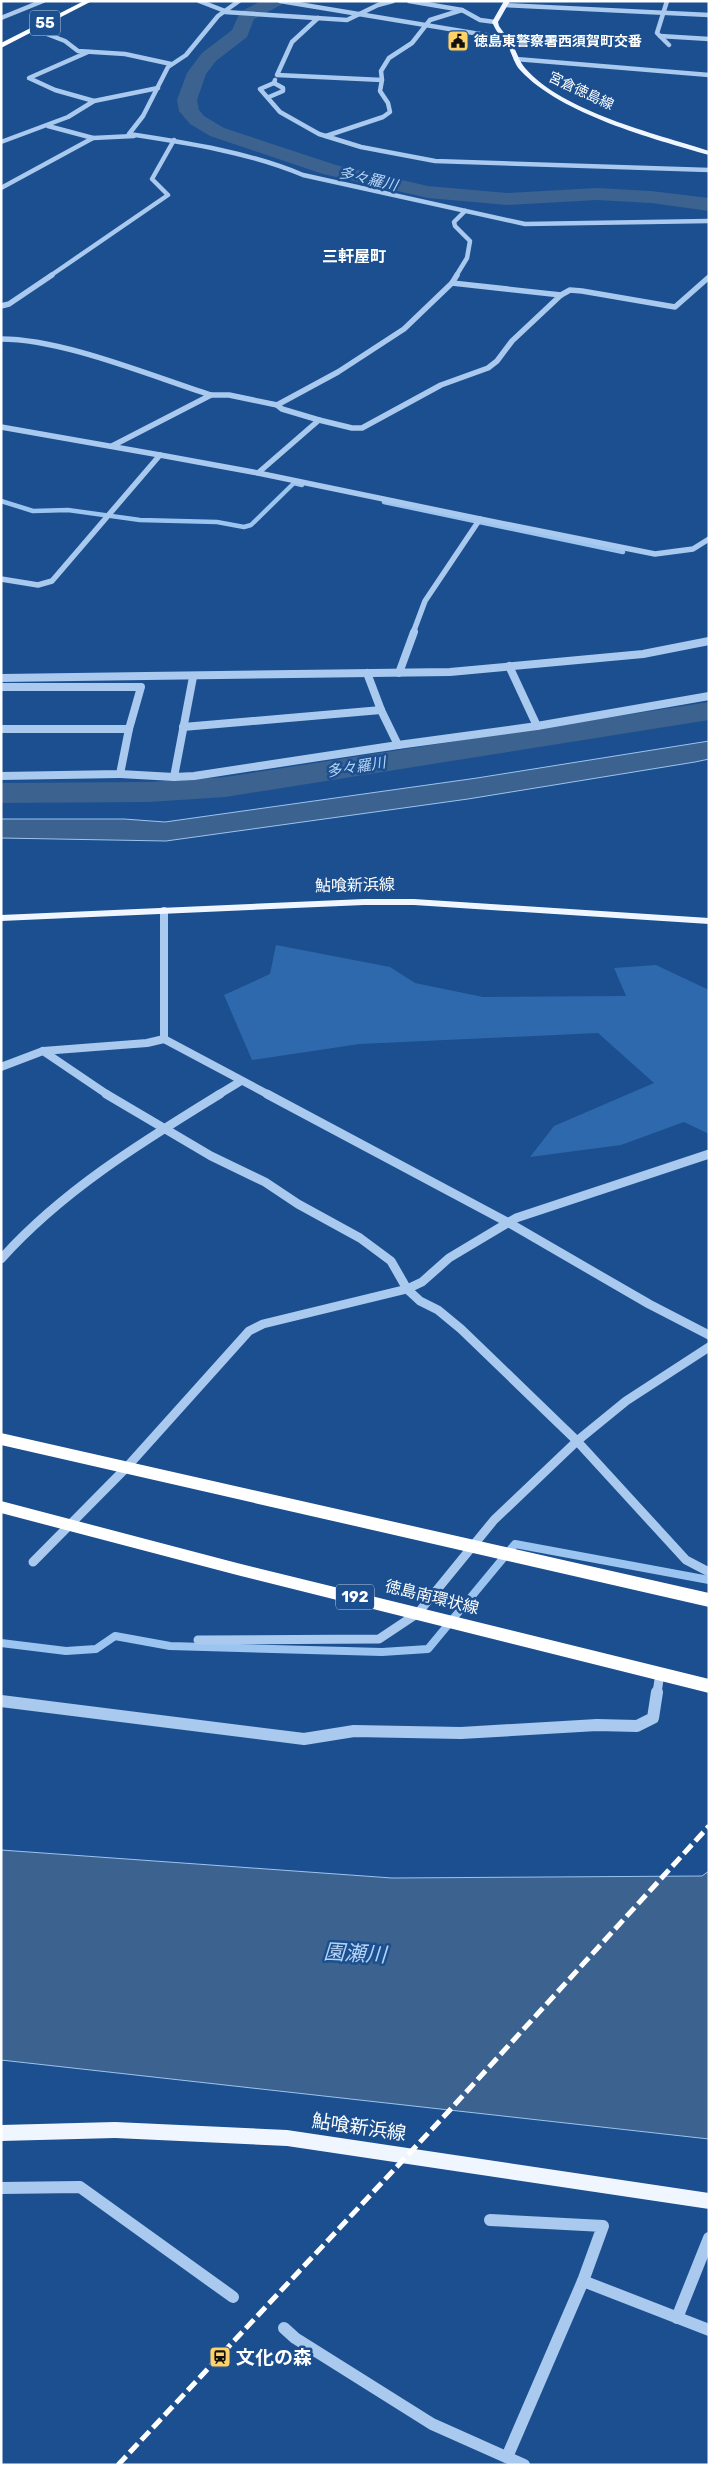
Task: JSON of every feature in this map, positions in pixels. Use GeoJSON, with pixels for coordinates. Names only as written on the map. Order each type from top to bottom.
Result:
{"type":"FeatureCollection","features":[{"type":"Feature","properties":{"kind":"highway","name":"55"},"geometry":{"type":"LineString","coordinates":[[1,38],[73,1]]}},
{"type":"Feature","properties":{"kind":"highway","name":"55"},"geometry":{"type":"LineString","coordinates":[[1,46],[89,1]]}},
{"type":"Feature","properties":{"kind":"highway"},"geometry":{"type":"LineString","coordinates":[[1,1439],[709,1600]]}},
{"type":"Feature","properties":{"kind":"highway","name":"徳島南環状線"},"geometry":{"type":"LineString","coordinates":[[1,1506],[68,1526],[709,1686]]}},
{"type":"Feature","properties":{"kind":"main road"},"geometry":{"type":"LineString","coordinates":[[496,22],[506,3]]}},
{"type":"Feature","properties":{"kind":"main road","name":"宮倉徳島線"},"geometry":{"type":"LineString","coordinates":[[496,22],[516,59],[534,81],[572,103],[709,153]]}},
{"type":"Feature","properties":{"kind":"main road","name":"鮎喰新浜線"},"geometry":{"type":"LineString","coordinates":[[1,918],[364,902],[414,902],[709,921]]}},
{"type":"Feature","properties":{"kind":"main road","name":"鮎喰新浜線"},"geometry":{"type":"LineString","coordinates":[[1,2133],[115,2130],[287,2138],[709,2201]]}},
{"type":"Feature","properties":{"kind":"street"},"geometry":{"type":"LineString","coordinates":[[1,18],[43,1]]}},
{"type":"Feature","properties":{"kind":"street"},"geometry":{"type":"LineString","coordinates":[[199,1],[225,11],[347,20],[363,14],[378,5],[393,1]]}},
{"type":"Feature","properties":{"kind":"street"},"geometry":{"type":"LineString","coordinates":[[134,136],[129,134],[143,116],[171,64],[186,55],[218,16],[239,1]]}},
{"type":"Feature","properties":{"kind":"street"},"geometry":{"type":"LineString","coordinates":[[280,1],[504,38]]}},
{"type":"Feature","properties":{"kind":"street"},"geometry":{"type":"LineString","coordinates":[[409,1],[462,10],[480,20],[496,22]]}},
{"type":"Feature","properties":{"kind":"street"},"geometry":{"type":"LineString","coordinates":[[667,1],[658,33],[669,45]]}},
{"type":"Feature","properties":{"kind":"street"},"geometry":{"type":"LineString","coordinates":[[506,3],[663,14],[709,15]]}},
{"type":"Feature","properties":{"kind":"street"},"geometry":{"type":"LineString","coordinates":[[326,136],[367,123],[390,112],[388,104],[380,91],[381,71],[389,58],[412,43],[430,20],[462,10]]}},
{"type":"Feature","properties":{"kind":"street"},"geometry":{"type":"LineString","coordinates":[[318,18],[292,42],[274,83],[260,89],[269,97],[280,112],[326,136],[368,148],[444,162],[709,170]]}},
{"type":"Feature","properties":{"kind":"street"},"geometry":{"type":"LineString","coordinates":[[34,29],[65,41],[78,51],[125,54],[171,64]]}},
{"type":"Feature","properties":{"kind":"street"},"geometry":{"type":"LineString","coordinates":[[660,36],[709,39]]}},
{"type":"Feature","properties":{"kind":"street"},"geometry":{"type":"LineString","coordinates":[[88,52],[29,78],[55,90],[94,100]]}},
{"type":"Feature","properties":{"kind":"street"},"geometry":{"type":"LineString","coordinates":[[516,59],[709,74]]}},
{"type":"Feature","properties":{"kind":"street"},"geometry":{"type":"LineString","coordinates":[[277,75],[382,80]]}},
{"type":"Feature","properties":{"kind":"street"},"geometry":{"type":"LineString","coordinates":[[269,97],[282,92],[283,88],[274,83]]}},
{"type":"Feature","properties":{"kind":"street"},"geometry":{"type":"LineString","coordinates":[[1,142],[68,117],[94,100],[158,88]]}},
{"type":"Feature","properties":{"kind":"street"},"geometry":{"type":"LineString","coordinates":[[48,126],[93,138],[134,136],[174,140],[279,165],[304,175],[525,224],[548,226],[599,222],[709,221]]}},
{"type":"Feature","properties":{"kind":"street"},"geometry":{"type":"LineString","coordinates":[[1,188],[93,138]]}},
{"type":"Feature","properties":{"kind":"street"},"geometry":{"type":"LineString","coordinates":[[1,306],[9,304],[89,252],[164,199],[168,195],[166,191],[154,183],[152,179],[174,140]]}},
{"type":"Feature","properties":{"kind":"street"},"geometry":{"type":"LineString","coordinates":[[277,405],[338,372],[404,330],[452,283],[470,250],[468,236],[454,226],[454,222],[465,210]]}},
{"type":"Feature","properties":{"kind":"street"},"geometry":{"type":"LineString","coordinates":[[1,339],[17,339],[77,352],[211,395],[229,394],[277,405],[282,409],[318,420],[352,428],[362,428],[441,384],[488,368],[497,361],[512,341],[561,295],[570,290],[675,307],[709,277]]}},
{"type":"Feature","properties":{"kind":"street"},"geometry":{"type":"LineString","coordinates":[[452,283],[561,295]]}},
{"type":"Feature","properties":{"kind":"street"},"geometry":{"type":"LineString","coordinates":[[112,446],[211,395]]}},
{"type":"Feature","properties":{"kind":"street"},"geometry":{"type":"LineString","coordinates":[[258,473],[318,420]]}},
{"type":"Feature","properties":{"kind":"street"},"geometry":{"type":"LineString","coordinates":[[1,427],[258,473],[655,554],[692,549],[709,539]]}},
{"type":"Feature","properties":{"kind":"street"},"geometry":{"type":"LineString","coordinates":[[1,578],[38,585],[52,581],[160,455]]}},
{"type":"Feature","properties":{"kind":"street"},"geometry":{"type":"LineString","coordinates":[[399,672],[425,601],[480,519]]}},
{"type":"Feature","properties":{"kind":"street"},"geometry":{"type":"LineString","coordinates":[[1,678],[193,677],[450,672],[643,654],[709,641]]}},
{"type":"Feature","properties":{"kind":"street"},"geometry":{"type":"LineString","coordinates":[[509,666],[537,726]]}},
{"type":"Feature","properties":{"kind":"street"},"geometry":{"type":"LineString","coordinates":[[367,673],[381,710],[398,745]]}},
{"type":"Feature","properties":{"kind":"street"},"geometry":{"type":"LineString","coordinates":[[174,777],[193,677]]}},
{"type":"Feature","properties":{"kind":"street"},"geometry":{"type":"LineString","coordinates":[[1,687],[140,687],[120,774]]}},
{"type":"Feature","properties":{"kind":"street"},"geometry":{"type":"LineString","coordinates":[[1,776],[120,774],[174,777],[194,776],[537,726],[709,696]]}},
{"type":"Feature","properties":{"kind":"street"},"geometry":{"type":"LineString","coordinates":[[183,727],[381,710]]}},
{"type":"Feature","properties":{"kind":"street"},"geometry":{"type":"LineString","coordinates":[[1,729],[130,729]]}},
{"type":"Feature","properties":{"kind":"street"},"geometry":{"type":"LineString","coordinates":[[164,911],[164,1040]]}},
{"type":"Feature","properties":{"kind":"street"},"geometry":{"type":"LineString","coordinates":[[1,1067],[43,1051],[164,1040],[509,1223],[649,1304],[709,1335]]}},
{"type":"Feature","properties":{"kind":"street"},"geometry":{"type":"LineString","coordinates":[[43,1051],[114,1099],[211,1156],[265,1182],[360,1238],[391,1261],[407,1289],[420,1301],[438,1310],[461,1329],[577,1441],[686,1560],[709,1572]]}},
{"type":"Feature","properties":{"kind":"street"},"geometry":{"type":"LineString","coordinates":[[1,1259],[32,1225],[95,1176],[164,1128],[241,1081]]}},
{"type":"Feature","properties":{"kind":"street"},"geometry":{"type":"LineString","coordinates":[[33,1562],[126,1468],[249,1331],[263,1324],[407,1289],[422,1282],[449,1258],[516,1218],[709,1154]]}},
{"type":"Feature","properties":{"kind":"street"},"geometry":{"type":"LineString","coordinates":[[198,1640],[379,1639],[418,1613],[494,1520],[577,1441],[626,1401],[709,1347]]}},
{"type":"Feature","properties":{"kind":"street"},"geometry":{"type":"LineString","coordinates":[[1,1701],[304,1739],[354,1731],[461,1733],[597,1725],[637,1726],[653,1718],[660,1673]]}},
{"type":"Feature","properties":{"kind":"street"},"geometry":{"type":"LineString","coordinates":[[1,2188],[80,2187],[233,2298]]}},
{"type":"Feature","properties":{"kind":"street"},"geometry":{"type":"LineString","coordinates":[[490,2220],[603,2226],[583,2280],[507,2457]]}},
{"type":"Feature","properties":{"kind":"street"},"geometry":{"type":"LineString","coordinates":[[677,2318],[709,2238]]}},
{"type":"Feature","properties":{"kind":"street"},"geometry":{"type":"LineString","coordinates":[[583,2280],[709,2330]]}},
{"type":"Feature","properties":{"kind":"street"},"geometry":{"type":"LineString","coordinates":[[284,2328],[296,2338],[432,2424],[522,2464]]}},
{"type":"Feature","properties":{"kind":"shaded area"},"geometry":{"type":"Polygon","coordinates":[[[276,945],[390,967],[415,983],[483,997],[626,996],[614,968],[656,965],[709,990],[709,1134],[684,1122],[621,1145],[530,1157],[554,1126],[654,1083],[598,1033],[360,1044],[252,1060],[224,995],[270,974],[276,945]]]}},
{"type":"Feature","properties":{"kind":"water"},"geometry":{"type":"Polygon","coordinates":[[[709,741],[709,759],[695,762],[468,799],[166,841],[1,838],[1,819],[124,819],[165,822],[477,778],[709,741]]]}},
{"type":"Feature","properties":{"kind":"water","name":"園瀬川"},"geometry":{"type":"Polygon","coordinates":[[[1,1850],[392,1878],[702,1876],[709,1871],[709,2139],[1,2060],[1,1850]]]}},
{"type":"Feature","properties":{"kind":"waterway","name":"多々羅川"},"geometry":{"type":"LineString","coordinates":[[275,1],[246,16],[240,33],[209,57],[197,73],[187,100],[189,111],[197,120],[217,132],[330,170],[428,192],[507,199],[597,194],[651,197],[709,205]]}},
{"type":"Feature","properties":{"kind":"waterway"},"geometry":{"type":"LineString","coordinates":[[1,501],[33,511],[68,510],[140,520],[217,522],[244,527],[251,525],[294,483],[302,485]]}},
{"type":"Feature","properties":{"kind":"waterway"},"geometry":{"type":"LineString","coordinates":[[384,502],[623,552]]}},
{"type":"Feature","properties":{"kind":"waterway","name":"多々羅川"},"geometry":{"type":"LineString","coordinates":[[1,793],[149,792],[225,787],[709,711]]}},
{"type":"Feature","properties":{"kind":"waterway"},"geometry":{"type":"LineString","coordinates":[[1,1643],[66,1651],[96,1649],[115,1636],[170,1646],[382,1652],[428,1649],[515,1544],[709,1580]]}},
{"type":"Feature","properties":{"kind":"railway"},"geometry":{"type":"LineString","coordinates":[[118,2465],[448,2112],[709,1826]]}},
{"type":"Feature","properties":{"kind":"place","name":"徳島東警察署西須賀町交番"},"geometry":{"type":"Point","coordinates":[458,41]}},
{"type":"Feature","properties":{"kind":"place","name":"文化の森"},"geometry":{"type":"Point","coordinates":[220,2357]}},
{"type":"Feature","properties":{"kind":"district","name":"三軒屋町"},"geometry":{"type":"Point","coordinates":[354,256]}}]}
